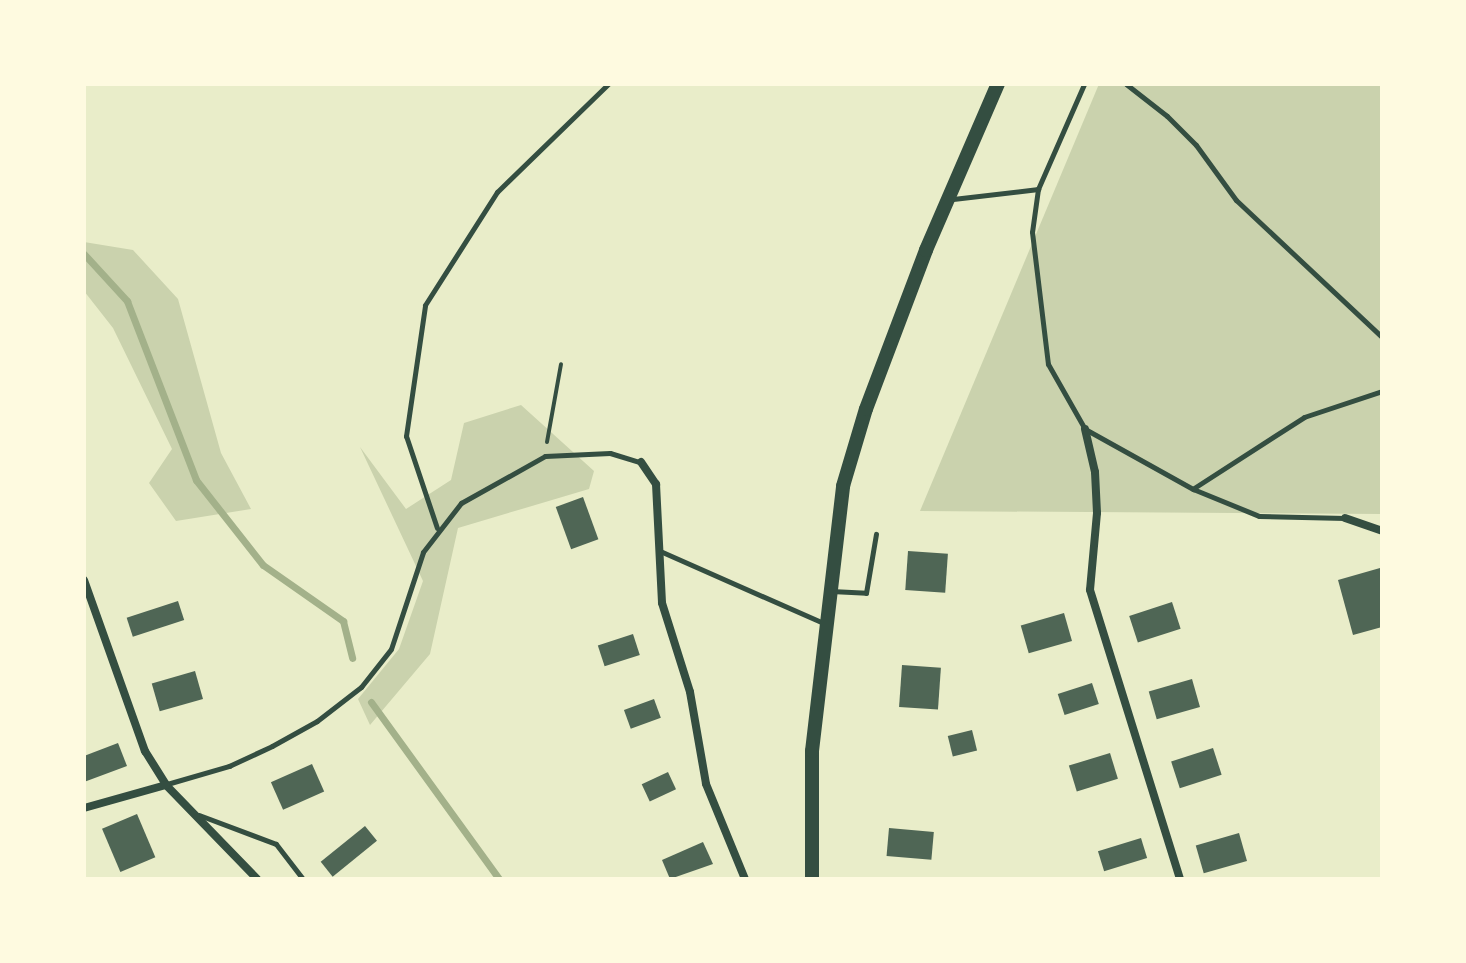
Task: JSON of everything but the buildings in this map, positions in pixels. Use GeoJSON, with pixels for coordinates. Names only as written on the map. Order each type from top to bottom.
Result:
{"type":"FeatureCollection","features":[{"type":"Feature","properties":{"kind":"main road"},"geometry":{"type":"LineString","coordinates":[[812,879],[812,751],[824,623],[843,486],[866,409],[948,200],[998,84]]}},
{"type":"Feature","properties":{"kind":"street"},"geometry":{"type":"LineString","coordinates":[[1085,429],[1097,499],[1090,590],[1180,879]]}},
{"type":"Feature","properties":{"kind":"street"},"geometry":{"type":"LineString","coordinates":[[641,462],[656,484],[662,603],[690,692],[706,784],[745,879]]}},
{"type":"Feature","properties":{"kind":"street"},"geometry":{"type":"LineString","coordinates":[[1345,518],[1382,531]]}},
{"type":"Feature","properties":{"kind":"street"},"geometry":{"type":"LineString","coordinates":[[84,580],[145,751],[166,785],[199,815],[257,879]]}},
{"type":"Feature","properties":{"kind":"street"},"geometry":{"type":"LineString","coordinates":[[84,808],[166,785]]}},
{"type":"Feature","properties":{"kind":"lane"},"geometry":{"type":"LineString","coordinates":[[437,528],[406,436],[425,305],[497,192],[608,84]]}},
{"type":"Feature","properties":{"kind":"lane"},"geometry":{"type":"LineString","coordinates":[[1084,84],[1038,189],[1032,232],[1048,364],[1085,429],[1193,489],[1259,516],[1345,518]]}},
{"type":"Feature","properties":{"kind":"lane"},"geometry":{"type":"LineString","coordinates":[[1126,84],[1196,145],[1246,210],[1382,337]]}},
{"type":"Feature","properties":{"kind":"lane"},"geometry":{"type":"LineString","coordinates":[[948,200],[1038,189]]}},
{"type":"Feature","properties":{"kind":"lane"},"geometry":{"type":"LineString","coordinates":[[1193,489],[1304,417],[1382,391]]}},
{"type":"Feature","properties":{"kind":"lane"},"geometry":{"type":"LineString","coordinates":[[166,785],[229,766],[272,746],[317,721],[361,687],[391,649],[423,552],[437,528],[488,484],[545,456],[610,453],[641,462]]}},
{"type":"Feature","properties":{"kind":"lane"},"geometry":{"type":"LineString","coordinates":[[828,591],[866,593],[876,534]]}},
{"type":"Feature","properties":{"kind":"lane"},"geometry":{"type":"LineString","coordinates":[[660,551],[824,623]]}},
{"type":"Feature","properties":{"kind":"lane"},"geometry":{"type":"LineString","coordinates":[[199,815],[276,844],[303,879]]}},
{"type":"Feature","properties":{"kind":"path"},"geometry":{"type":"LineString","coordinates":[[545,456],[561,364]]}},
{"type":"Feature","properties":{"kind":"green space"},"geometry":{"type":"Polygon","coordinates":[[[1099,84],[1382,84],[1382,514],[920,511],[1099,84]]]}},
{"type":"Feature","properties":{"kind":"green space"},"geometry":{"type":"Polygon","coordinates":[[[84,242],[133,250],[178,299],[221,453],[251,509],[176,521],[149,483],[172,449],[113,328],[84,291],[84,242]]]}},
{"type":"Feature","properties":{"kind":"green space"},"geometry":{"type":"Polygon","coordinates":[[[521,405],[594,471],[589,489],[458,528],[430,654],[370,725],[358,699],[399,649],[423,581],[360,447],[406,509],[451,480],[464,423],[521,405]]]}},
{"type":"Feature","properties":{"kind":"waterway"},"geometry":{"type":"LineString","coordinates":[[84,254],[127,301],[196,480],[263,565],[343,621],[352,658]]}},
{"type":"Feature","properties":{"kind":"waterway"},"geometry":{"type":"LineString","coordinates":[[371,702],[499,879]]}}]}
